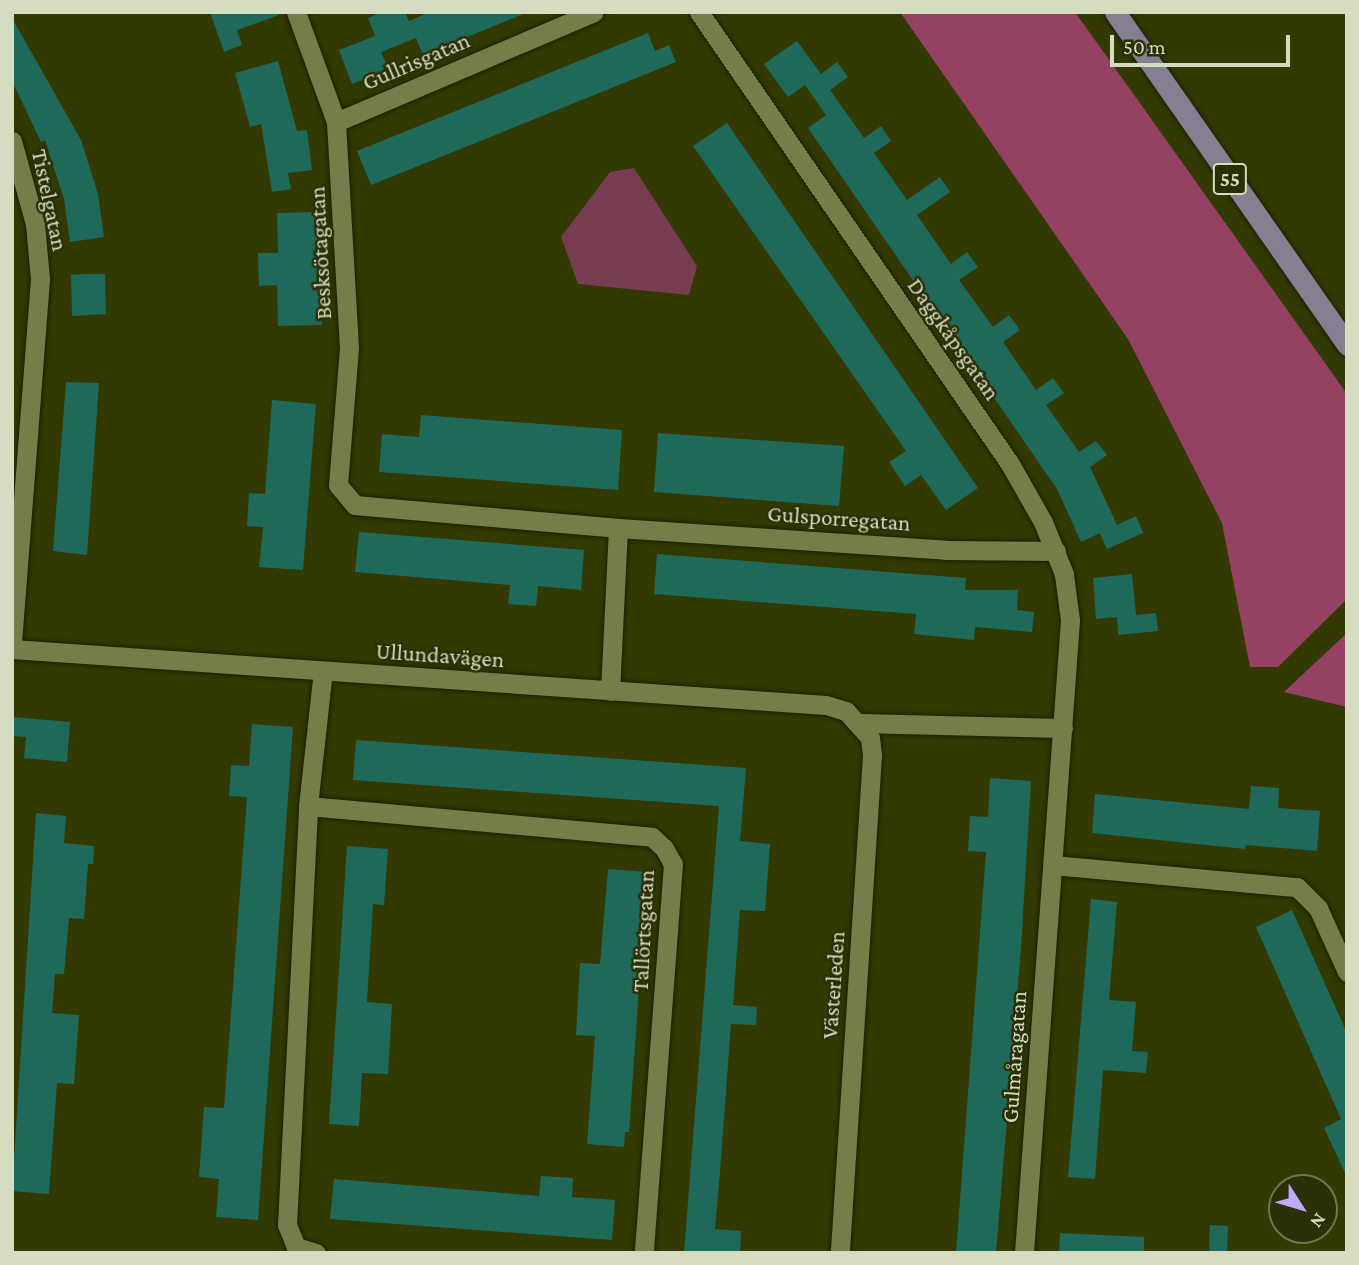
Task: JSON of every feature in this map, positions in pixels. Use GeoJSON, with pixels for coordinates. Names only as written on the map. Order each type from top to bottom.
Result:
{"type":"FeatureCollection","features":[{"type":"Feature","properties":{"kind":"main road","name":"55"},"geometry":{"type":"LineString","coordinates":[[1115,12],[1347,345]]}},
{"type":"Feature","properties":{"kind":"street","name":"Besksötagatan"},"geometry":{"type":"LineString","coordinates":[[296,12],[336,122],[349,348],[338,485],[345,496]]}},
{"type":"Feature","properties":{"kind":"street","name":"Gullrisgatan"},"geometry":{"type":"LineString","coordinates":[[336,122],[594,12]]}},
{"type":"Feature","properties":{"kind":"street","name":"Daggkåpsgatan"},"geometry":{"type":"LineString","coordinates":[[699,12],[1010,464],[1056,551],[1069,596],[1070,620],[1063,728]]}},
{"type":"Feature","properties":{"kind":"street","name":"Tistelgatan"},"geometry":{"type":"LineString","coordinates":[[12,141],[35,224],[40,279],[20,479],[12,647]]}},
{"type":"Feature","properties":{"kind":"street","name":"Gulsporregatan"},"geometry":{"type":"LineString","coordinates":[[345,496],[355,505],[618,528],[946,550],[1056,551]]}},
{"type":"Feature","properties":{"kind":"street"},"geometry":{"type":"LineString","coordinates":[[610,691],[618,528]]}},
{"type":"Feature","properties":{"kind":"street","name":"Ullundavägen"},"geometry":{"type":"LineString","coordinates":[[12,647],[827,705],[846,711],[860,723]]}},
{"type":"Feature","properties":{"kind":"street"},"geometry":{"type":"LineString","coordinates":[[316,1253],[296,1247],[287,1225],[308,806],[323,671]]}},
{"type":"Feature","properties":{"kind":"street"},"geometry":{"type":"LineString","coordinates":[[860,723],[1063,728]]}},
{"type":"Feature","properties":{"kind":"street","name":"Västerleden"},"geometry":{"type":"LineString","coordinates":[[840,1253],[872,755],[860,723]]}},
{"type":"Feature","properties":{"kind":"street","name":"Gulmåragatan"},"geometry":{"type":"LineString","coordinates":[[1024,1253],[1063,728]]}},
{"type":"Feature","properties":{"kind":"street","name":"Tallörtsgatan"},"geometry":{"type":"LineString","coordinates":[[308,806],[652,836],[664,848],[673,864],[645,1253]]}},
{"type":"Feature","properties":{"kind":"street"},"geometry":{"type":"LineString","coordinates":[[1053,865],[1297,887],[1318,908],[1347,972]]}},
{"type":"Feature","properties":{"kind":"shaded area"},"geometry":{"type":"Polygon","coordinates":[[[900,12],[1075,12],[1347,394],[1347,599],[1278,667],[1250,667],[1222,523],[1128,339],[900,12]]]}},
{"type":"Feature","properties":{"kind":"shaded area"},"geometry":{"type":"Polygon","coordinates":[[[634,168],[697,266],[689,295],[578,284],[561,237],[610,172],[634,168]]]}},
{"type":"Feature","properties":{"kind":"shaded area"},"geometry":{"type":"Polygon","coordinates":[[[1347,633],[1347,707],[1284,692],[1347,633]]]}},
{"type":"Feature","properties":{"kind":"building"},"geometry":{"type":"Polygon","coordinates":[[[210,12],[278,12],[279,15],[237,30],[242,45],[224,52],[210,12]]]}},
{"type":"Feature","properties":{"kind":"building"},"geometry":{"type":"Polygon","coordinates":[[[382,12],[405,12],[409,21],[430,12],[526,13],[423,55],[416,38],[381,52],[389,70],[352,84],[339,50],[375,36],[378,43],[368,18],[382,12]]]}},
{"type":"Feature","properties":{"kind":"building"},"geometry":{"type":"Polygon","coordinates":[[[12,18],[81,140],[98,194],[104,237],[70,242],[64,199],[45,140],[41,142],[12,81],[12,18]]]}},
{"type":"Feature","properties":{"kind":"building"},"geometry":{"type":"Polygon","coordinates":[[[648,33],[655,51],[669,45],[676,62],[371,185],[357,151],[648,33]]]}},
{"type":"Feature","properties":{"kind":"building"},"geometry":{"type":"Polygon","coordinates":[[[797,41],[821,74],[837,62],[848,77],[830,90],[864,138],[881,126],[891,141],[874,153],[907,200],[940,177],[950,192],[917,215],[951,264],[967,252],[978,267],[959,280],[993,327],[1009,315],[1020,330],[1003,342],[1036,390],[1053,378],[1064,393],[1046,405],[1079,452],[1096,441],[1107,455],[1090,467],[1117,525],[1136,516],[1143,533],[1107,549],[1100,533],[1081,542],[1057,489],[808,128],[826,115],[805,85],[788,97],[764,64],[797,41]]]}},
{"type":"Feature","properties":{"kind":"building"},"geometry":{"type":"Polygon","coordinates":[[[278,61],[297,131],[307,130],[312,170],[288,173],[291,189],[272,192],[261,124],[250,127],[235,73],[278,61]]]}},
{"type":"Feature","properties":{"kind":"building"},"geometry":{"type":"Polygon","coordinates":[[[727,123],[978,488],[946,510],[921,475],[905,486],[889,462],[906,451],[693,146],[727,123]]]}},
{"type":"Feature","properties":{"kind":"building"},"geometry":{"type":"Polygon","coordinates":[[[320,212],[322,325],[278,326],[277,285],[259,286],[258,253],[278,253],[277,213],[320,212]]]}},
{"type":"Feature","properties":{"kind":"building"},"geometry":{"type":"Polygon","coordinates":[[[105,274],[106,314],[72,316],[71,275],[105,274]]]}},
{"type":"Feature","properties":{"kind":"building"},"geometry":{"type":"Polygon","coordinates":[[[66,382],[99,383],[87,555],[53,551],[66,382]]]}},
{"type":"Feature","properties":{"kind":"building"},"geometry":{"type":"Polygon","coordinates":[[[272,400],[316,404],[303,570],[259,567],[263,527],[247,526],[249,493],[265,494],[272,400]]]}},
{"type":"Feature","properties":{"kind":"building"},"geometry":{"type":"Polygon","coordinates":[[[421,415],[622,430],[618,490],[379,472],[382,434],[419,437],[421,415]]]}},
{"type":"Feature","properties":{"kind":"building"},"geometry":{"type":"Polygon","coordinates":[[[658,433],[844,446],[839,506],[654,492],[658,433]]]}},
{"type":"Feature","properties":{"kind":"building"},"geometry":{"type":"Polygon","coordinates":[[[359,532],[584,550],[581,590],[538,586],[536,606],[508,604],[510,585],[355,572],[359,532]]]}},
{"type":"Feature","properties":{"kind":"building"},"geometry":{"type":"Polygon","coordinates":[[[657,554],[966,578],[965,590],[1018,590],[1017,610],[1034,612],[1032,632],[975,627],[974,640],[914,634],[916,614],[654,594],[657,554]]]}},
{"type":"Feature","properties":{"kind":"building"},"geometry":{"type":"Polygon","coordinates":[[[1132,574],[1136,615],[1156,613],[1158,631],[1118,635],[1117,617],[1096,619],[1093,578],[1132,574]]]}},
{"type":"Feature","properties":{"kind":"building"},"geometry":{"type":"Polygon","coordinates":[[[12,717],[70,722],[67,762],[24,758],[26,737],[12,736],[12,717]]]}},
{"type":"Feature","properties":{"kind":"building"},"geometry":{"type":"Polygon","coordinates":[[[252,724],[293,727],[258,1220],[216,1217],[219,1179],[199,1177],[204,1107],[224,1108],[247,797],[229,796],[231,765],[249,766],[252,724]]]}},
{"type":"Feature","properties":{"kind":"building"},"geometry":{"type":"Polygon","coordinates":[[[356,740],[746,768],[740,841],[770,844],[765,911],[740,910],[733,1005],[757,1007],[756,1025],[731,1024],[715,1229],[741,1231],[740,1253],[684,1253],[719,806],[353,780],[356,740]]]}},
{"type":"Feature","properties":{"kind":"building"},"geometry":{"type":"Polygon","coordinates":[[[990,778],[1031,781],[1021,948],[996,1253],[956,1253],[986,852],[968,851],[970,816],[988,817],[990,778]]]}},
{"type":"Feature","properties":{"kind":"building"},"geometry":{"type":"Polygon","coordinates":[[[1251,786],[1279,788],[1278,808],[1320,811],[1317,851],[1246,845],[1245,849],[1092,833],[1095,794],[1249,809],[1251,786]]]}},
{"type":"Feature","properties":{"kind":"building"},"geometry":{"type":"Polygon","coordinates":[[[36,813],[66,816],[64,843],[94,846],[93,864],[88,864],[84,919],[69,918],[64,974],[55,974],[52,1013],[79,1015],[74,1084],[57,1083],[49,1194],[12,1191],[36,813]]]}},
{"type":"Feature","properties":{"kind":"building"},"geometry":{"type":"Polygon","coordinates":[[[347,846],[388,849],[384,905],[373,904],[367,1002],[392,1004],[388,1074],[362,1073],[359,1126],[329,1124],[347,846]]]}},
{"type":"Feature","properties":{"kind":"building"},"geometry":{"type":"Polygon","coordinates":[[[608,869],[647,872],[629,1132],[625,1132],[624,1147],[587,1144],[595,1036],[576,1035],[580,963],[600,964],[608,869]]]}},
{"type":"Feature","properties":{"kind":"building"},"geometry":{"type":"Polygon","coordinates":[[[1091,899],[1117,902],[1109,1000],[1136,1002],[1132,1051],[1148,1052],[1146,1073],[1103,1070],[1095,1179],[1068,1177],[1091,899]]]}},
{"type":"Feature","properties":{"kind":"building"},"geometry":{"type":"Polygon","coordinates":[[[1292,910],[1347,1033],[1347,1177],[1324,1128],[1341,1119],[1256,927],[1292,910]]]}},
{"type":"Feature","properties":{"kind":"building"},"geometry":{"type":"Polygon","coordinates":[[[541,1176],[573,1178],[572,1197],[615,1200],[612,1240],[330,1219],[334,1179],[539,1196],[541,1176]]]}},
{"type":"Feature","properties":{"kind":"building"},"geometry":{"type":"Polygon","coordinates":[[[1210,1225],[1228,1226],[1227,1253],[1209,1253],[1210,1225]]]}},
{"type":"Feature","properties":{"kind":"building"},"geometry":{"type":"Polygon","coordinates":[[[1060,1233],[1144,1237],[1144,1253],[1059,1253],[1060,1233]]]}}]}
